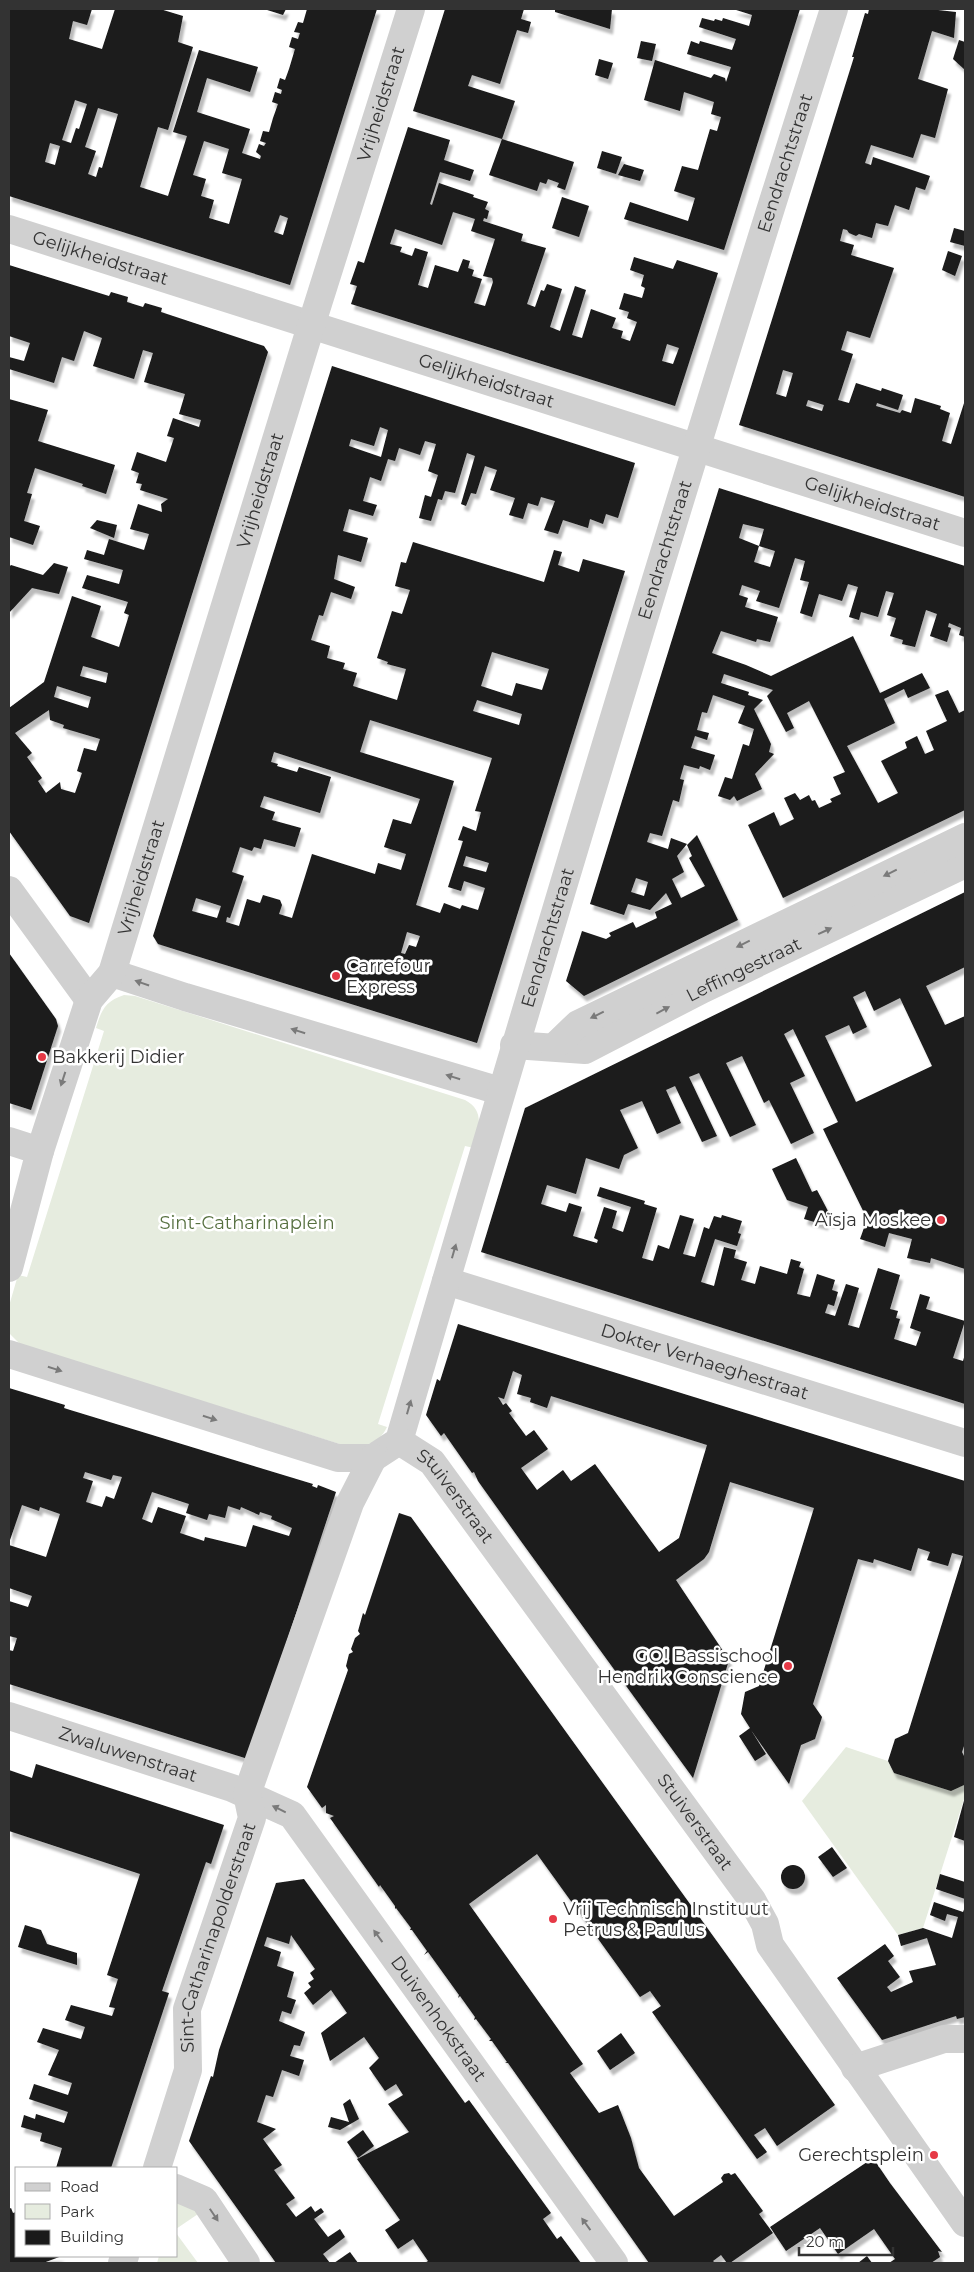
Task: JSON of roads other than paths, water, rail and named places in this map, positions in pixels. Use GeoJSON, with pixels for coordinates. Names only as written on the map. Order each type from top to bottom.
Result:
{"type":"FeatureCollection","features":[{"type":"Feature","properties":{"kind":"street","name":"Vrijheidstraat"},"geometry":{"type":"LineString","coordinates":[[112,973],[311,326],[411,9]]}},
{"type":"Feature","properties":{"kind":"street","name":"Eendrachtstraat"},"geometry":{"type":"LineString","coordinates":[[500,1091],[696,448],[834,9]]}},
{"type":"Feature","properties":{"kind":"street","name":"Gelijkheidstraat"},"geometry":{"type":"LineString","coordinates":[[9,229],[965,534]]}},
{"type":"Feature","properties":{"kind":"street","name":"Leffingestraat"},"geometry":{"type":"LineString","coordinates":[[514,1045],[585,1050],[927,869],[965,837]]}},
{"type":"Feature","properties":{"kind":"street","name":"Leffingestraat"},"geometry":{"type":"LineString","coordinates":[[927,869],[965,864]]}},
{"type":"Feature","properties":{"kind":"street"},"geometry":{"type":"LineString","coordinates":[[9,890],[89,1000]]}},
{"type":"Feature","properties":{"kind":"street"},"geometry":{"type":"LineString","coordinates":[[9,1268],[40,1151],[89,1000],[112,973],[185,997],[500,1091],[399,1441],[373,1458],[350,1503],[247,1794]]}},
{"type":"Feature","properties":{"kind":"street"},"geometry":{"type":"LineString","coordinates":[[9,1141],[40,1151]]}},
{"type":"Feature","properties":{"kind":"street","name":"Dokter Verhaeghestraat"},"geometry":{"type":"LineString","coordinates":[[446,1281],[965,1443]]}},
{"type":"Feature","properties":{"kind":"street"},"geometry":{"type":"LineString","coordinates":[[9,1354],[338,1458],[373,1458]]}},
{"type":"Feature","properties":{"kind":"street","name":"Stuiverstraat"},"geometry":{"type":"LineString","coordinates":[[399,1441],[432,1462],[740,1884],[765,1924],[770,1945],[965,2223]]}},
{"type":"Feature","properties":{"kind":"street","name":"Zwaluwenstraat"},"geometry":{"type":"LineString","coordinates":[[9,1716],[247,1794]]}},
{"type":"Feature","properties":{"kind":"street","name":"Sint-Catharinapolderstraat"},"geometry":{"type":"LineString","coordinates":[[157,2167],[188,2070],[187,2009],[252,1818],[247,1794]]}},
{"type":"Feature","properties":{"kind":"street","name":"Duivenhokstraat"},"geometry":{"type":"LineString","coordinates":[[247,1794],[292,1815],[614,2263]]}},
{"type":"Feature","properties":{"kind":"street"},"geometry":{"type":"LineString","coordinates":[[855,2068],[944,2039],[965,2039]]}},
{"type":"Feature","properties":{"kind":"street"},"geometry":{"type":"LineString","coordinates":[[178,2189],[204,2200],[246,2263]]}},
{"type":"Feature","properties":{"kind":"place","name":"Carrefour Express"},"geometry":{"type":"Point","coordinates":[336,976]}},
{"type":"Feature","properties":{"kind":"place","name":"Bakkerij Didier"},"geometry":{"type":"Point","coordinates":[42,1057]}},
{"type":"Feature","properties":{"kind":"place","name":"Aïsja Moskee"},"geometry":{"type":"Point","coordinates":[941,1220]}},
{"type":"Feature","properties":{"kind":"place","name":"GO! Bassischool Hendrik Conscience"},"geometry":{"type":"Point","coordinates":[788,1666]}},
{"type":"Feature","properties":{"kind":"place","name":"Vrij Technisch Instituut Petrus & Paulus"},"geometry":{"type":"Point","coordinates":[553,1919]}},
{"type":"Feature","properties":{"kind":"place","name":"Gerechtsplein"},"geometry":{"type":"Point","coordinates":[934,2155]}},
{"type":"Feature","properties":{"kind":"park label","name":"Sint-Catharinaplein"},"geometry":{"type":"Point","coordinates":[247,1223]}}]}
